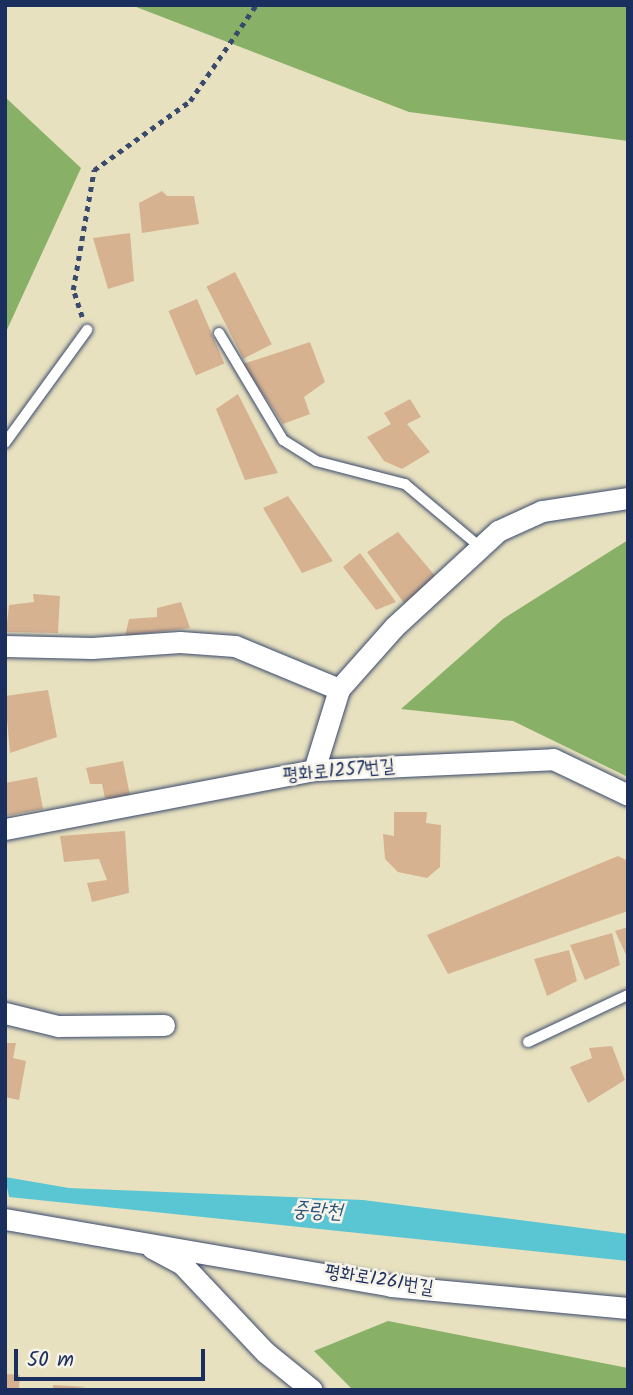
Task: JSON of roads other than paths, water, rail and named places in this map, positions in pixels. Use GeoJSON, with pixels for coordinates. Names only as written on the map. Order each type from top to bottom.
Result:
{"type":"FeatureCollection","features":[{"type":"Feature","properties":{"kind":"street"},"geometry":{"type":"LineString","coordinates":[[314,770],[339,690],[394,627],[498,531],[542,511],[628,498]]}},
{"type":"Feature","properties":{"kind":"street"},"geometry":{"type":"LineString","coordinates":[[5,646],[92,648],[180,642],[235,646],[339,690]]}},
{"type":"Feature","properties":{"kind":"street","name":"평화로1257번길"},"geometry":{"type":"LineString","coordinates":[[5,829],[314,770],[553,759],[628,795]]}},
{"type":"Feature","properties":{"kind":"street"},"geometry":{"type":"LineString","coordinates":[[5,1013],[58,1026],[164,1025]]}},
{"type":"Feature","properties":{"kind":"street","name":"평화로1261번길"},"geometry":{"type":"LineString","coordinates":[[5,1219],[132,1238],[391,1286],[628,1308]]}},
{"type":"Feature","properties":{"kind":"street","name":"평화로1261번길"},"geometry":{"type":"LineString","coordinates":[[132,1238],[182,1264],[265,1352],[312,1390]]}},
{"type":"Feature","properties":{"kind":"lane"},"geometry":{"type":"LineString","coordinates":[[5,443],[87,330]]}},
{"type":"Feature","properties":{"kind":"lane"},"geometry":{"type":"LineString","coordinates":[[219,333],[283,440],[316,461],[405,484],[480,547]]}},
{"type":"Feature","properties":{"kind":"lane"},"geometry":{"type":"LineString","coordinates":[[528,1042],[628,995]]}},
{"type":"Feature","properties":{"kind":"water","name":"중랑천"},"geometry":{"type":"Polygon","coordinates":[[[5,1177],[69,1188],[363,1200],[628,1234],[628,1261],[9,1197],[5,1177]]]}}]}
